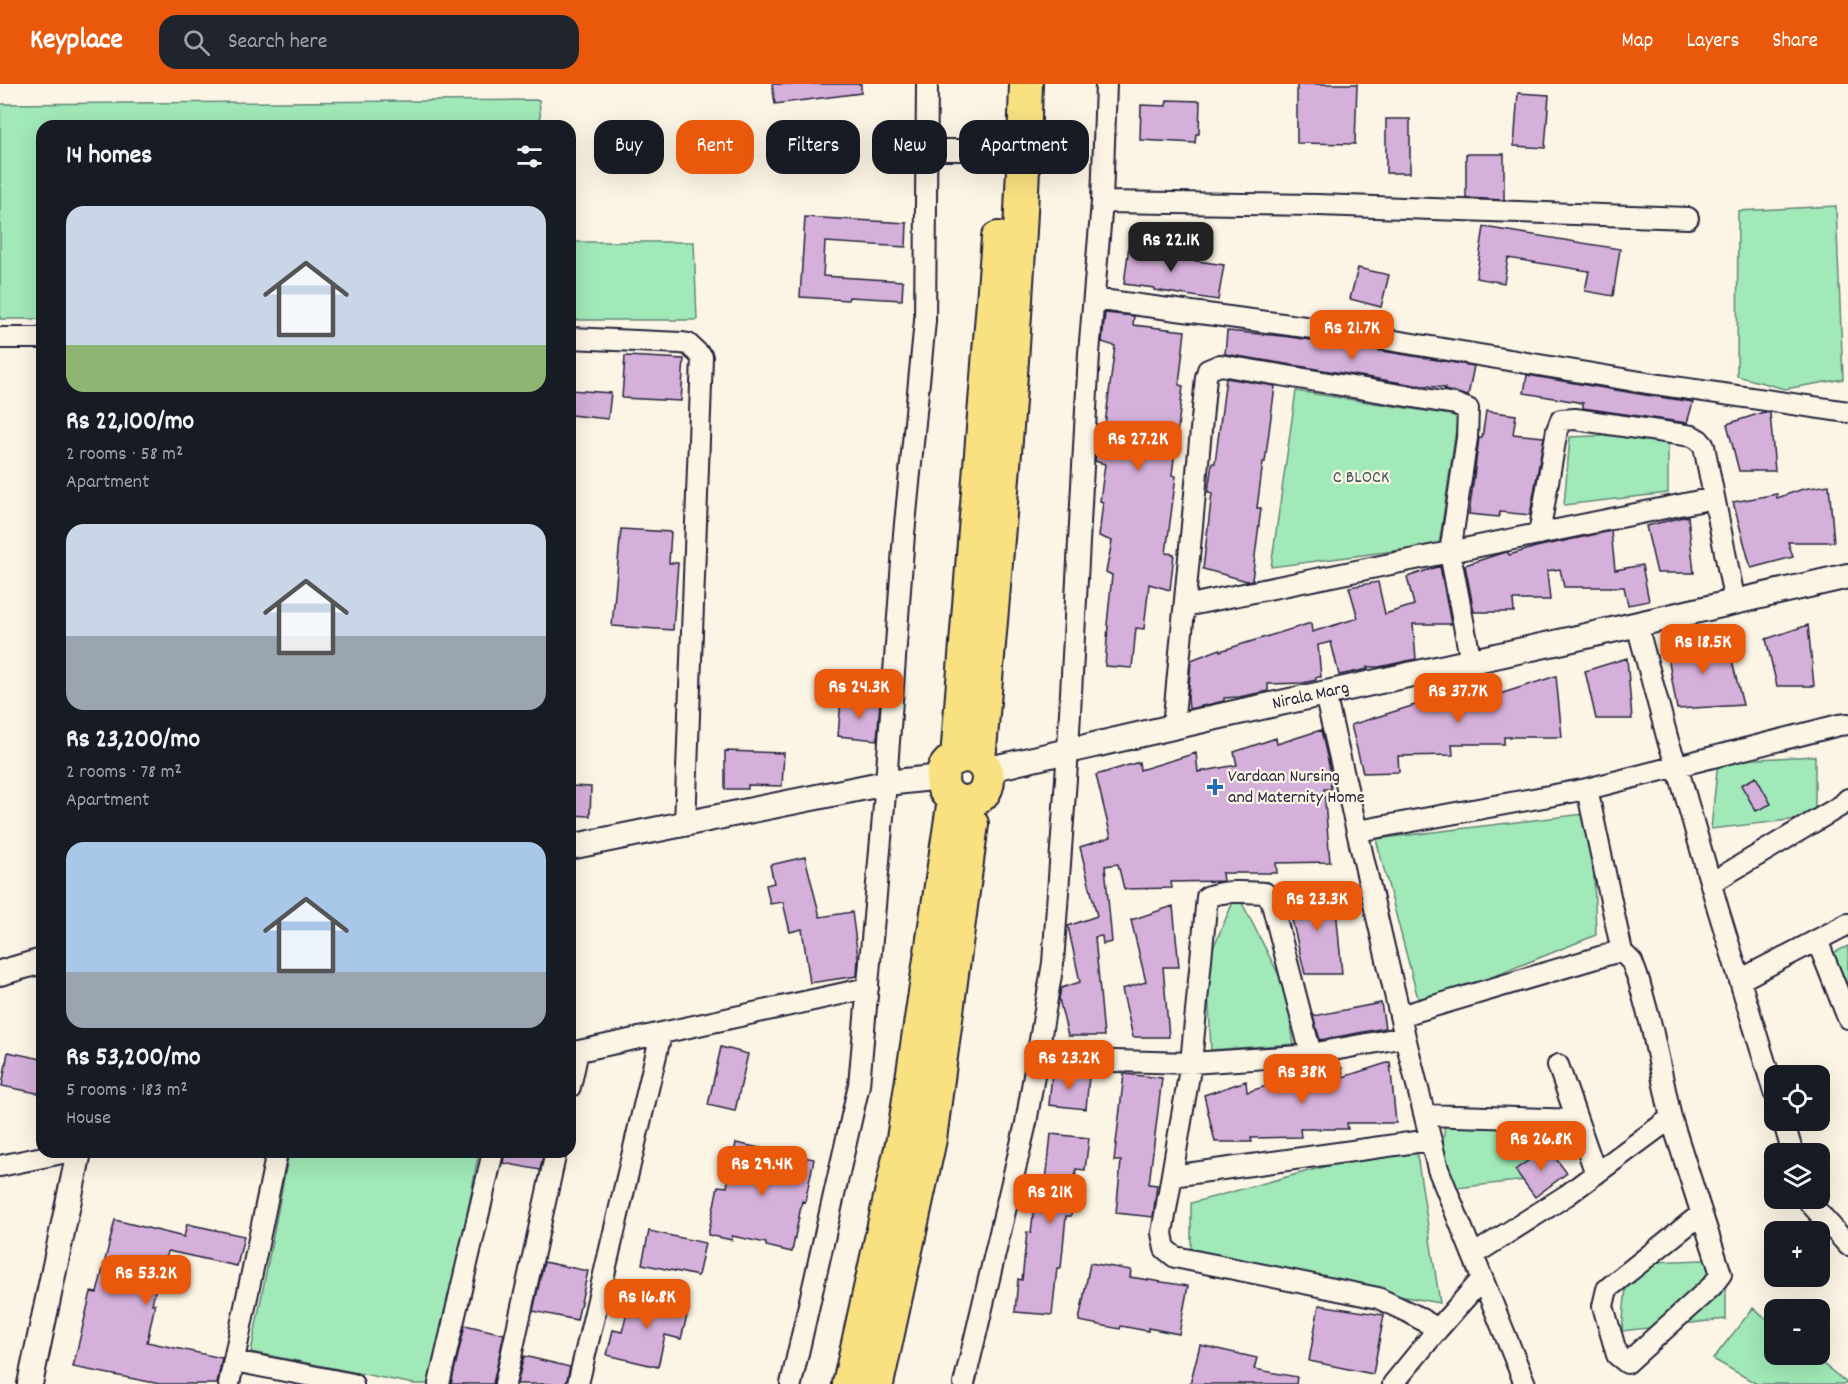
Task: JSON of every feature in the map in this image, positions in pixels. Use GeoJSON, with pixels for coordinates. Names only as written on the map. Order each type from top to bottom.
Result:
{"type":"FeatureCollection","features":[{"type":"Feature","properties":{"kind":"highway"},"geometry":{"type":"LineString","coordinates":[[1006,84],[1011,120]]}},
{"type":"Feature","properties":{"kind":"highway"},"geometry":{"type":"LineString","coordinates":[[1020,120],[1026,84]]}},
{"type":"Feature","properties":{"kind":"highway"},"geometry":{"type":"LineString","coordinates":[[877,1384],[930,1139],[965,778],[1007,434],[1014,174]]}},
{"type":"Feature","properties":{"kind":"highway"},"geometry":{"type":"LineString","coordinates":[[849,1384],[903,1139],[965,778]]}},
{"type":"Feature","properties":{"kind":"street"},"geometry":{"type":"LineString","coordinates":[[927,84],[927,120]]}},
{"type":"Feature","properties":{"kind":"street"},"geometry":{"type":"LineString","coordinates":[[964,1384],[1026,1123],[1053,963],[1068,750],[1089,353],[1102,202],[1106,84]]}},
{"type":"Feature","properties":{"kind":"street"},"geometry":{"type":"LineString","coordinates":[[791,1384],[859,1085],[886,783],[904,534],[925,321],[927,174]]}},
{"type":"Feature","properties":{"kind":"street"},"geometry":{"type":"LineString","coordinates":[[1102,202],[1318,205],[1689,218]]}},
{"type":"Feature","properties":{"kind":"street"},"geometry":{"type":"LineString","coordinates":[[1094,299],[1335,331],[1624,379],[1848,412]]}},
{"type":"Feature","properties":{"kind":"street"},"geometry":{"type":"LineString","coordinates":[[0,338],[36,338]]}},
{"type":"Feature","properties":{"kind":"street"},"geometry":{"type":"LineString","coordinates":[[576,338],[688,344],[702,357],[685,825]]}},
{"type":"Feature","properties":{"kind":"street"},"geometry":{"type":"LineString","coordinates":[[1173,727],[1206,377],[1208,370],[1220,365],[1455,404],[1468,409],[1467,438],[1450,553],[1471,662]]}},
{"type":"Feature","properties":{"kind":"street"},"geometry":{"type":"LineString","coordinates":[[1539,534],[1557,430],[1561,420],[1575,419],[1692,436],[1700,440],[1704,446],[1735,603]]}},
{"type":"Feature","properties":{"kind":"street"},"geometry":{"type":"LineString","coordinates":[[1185,606],[1714,498]]}},
{"type":"Feature","properties":{"kind":"street","name":"Nirala Marg"},"geometry":{"type":"LineString","coordinates":[[576,846],[886,783],[965,778],[1068,750],[1637,625],[1848,576]]}},
{"type":"Feature","properties":{"kind":"street"},"geometry":{"type":"LineString","coordinates":[[1637,625],[1669,744],[1766,1065]]}},
{"type":"Feature","properties":{"kind":"street"},"geometry":{"type":"LineString","coordinates":[[1325,694],[1405,1038],[1438,1168],[1525,1384]]}},
{"type":"Feature","properties":{"kind":"street"},"geometry":{"type":"LineString","coordinates":[[1358,831],[1587,789],[1848,724]]}},
{"type":"Feature","properties":{"kind":"street"},"geometry":{"type":"LineString","coordinates":[[1587,789],[1622,952],[1632,962],[1639,981],[1671,1118],[1721,1274],[1712,1286],[1627,1363],[1617,1355],[1603,1306],[1607,1289],[1701,1214]]}},
{"type":"Feature","properties":{"kind":"street"},"geometry":{"type":"LineString","coordinates":[[1711,883],[1848,800]]}},
{"type":"Feature","properties":{"kind":"street"},"geometry":{"type":"LineString","coordinates":[[1311,1054],[1271,900],[1265,893],[1216,894],[1207,897],[1191,1063],[1162,1233],[1165,1249],[1175,1257],[1378,1298],[1438,1329]]}},
{"type":"Feature","properties":{"kind":"street"},"geometry":{"type":"LineString","coordinates":[[1740,980],[1848,924]]}},
{"type":"Feature","properties":{"kind":"street"},"geometry":{"type":"LineString","coordinates":[[1817,940],[1848,1018]]}},
{"type":"Feature","properties":{"kind":"street"},"geometry":{"type":"LineString","coordinates":[[1400,1016],[1622,952]]}},
{"type":"Feature","properties":{"kind":"street"},"geometry":{"type":"LineString","coordinates":[[0,973],[36,963]]}},
{"type":"Feature","properties":{"kind":"street"},"geometry":{"type":"LineString","coordinates":[[576,1052],[868,988]]}},
{"type":"Feature","properties":{"kind":"street"},"geometry":{"type":"LineString","coordinates":[[578,1384],[661,1034]]}},
{"type":"Feature","properties":{"kind":"street"},"geometry":{"type":"LineString","coordinates":[[1037,1059],[1191,1063],[1311,1054],[1405,1038]]}},
{"type":"Feature","properties":{"kind":"street"},"geometry":{"type":"LineString","coordinates":[[1558,1065],[1596,1174]]}},
{"type":"Feature","properties":{"kind":"street"},"geometry":{"type":"LineString","coordinates":[[1425,1115],[1577,1120]]}},
{"type":"Feature","properties":{"kind":"street"},"geometry":{"type":"LineString","coordinates":[[1473,1255],[1567,1195],[1671,1118]]}},
{"type":"Feature","properties":{"kind":"street"},"geometry":{"type":"LineString","coordinates":[[1172,1176],[1431,1140]]}},
{"type":"Feature","properties":{"kind":"street"},"geometry":{"type":"LineString","coordinates":[[0,1166],[38,1158]]}},
{"type":"Feature","properties":{"kind":"street"},"geometry":{"type":"LineString","coordinates":[[30,1384],[78,1158]]}},
{"type":"Feature","properties":{"kind":"street"},"geometry":{"type":"LineString","coordinates":[[229,1384],[276,1158]]}},
{"type":"Feature","properties":{"kind":"street"},"geometry":{"type":"LineString","coordinates":[[439,1384],[492,1158]]}},
{"type":"Feature","properties":{"kind":"street"},"geometry":{"type":"LineString","coordinates":[[505,1384],[555,1158]]}},
{"type":"Feature","properties":{"kind":"street"},"geometry":{"type":"LineString","coordinates":[[1815,1209],[1848,1245]]}},
{"type":"Feature","properties":{"kind":"street"},"geometry":{"type":"LineString","coordinates":[[1393,1384],[1482,1279]]}},
{"type":"Feature","properties":{"kind":"street"},"geometry":{"type":"LineString","coordinates":[[234,1361],[353,1384]]}},
{"type":"Feature","properties":{"kind":"green space"},"geometry":{"type":"Polygon","coordinates":[[[539,100],[541,120],[36,120],[36,319],[0,319],[0,104],[539,100]]]}},
{"type":"Feature","properties":{"kind":"green space"},"geometry":{"type":"Polygon","coordinates":[[[1836,206],[1843,379],[1785,389],[1737,376],[1738,211],[1836,206]]]}},
{"type":"Feature","properties":{"kind":"green space"},"geometry":{"type":"Polygon","coordinates":[[[576,242],[694,242],[697,320],[576,320],[576,242]]]}},
{"type":"Feature","properties":{"kind":"green space","name":"C BLOCK"},"geometry":{"type":"Polygon","coordinates":[[[1296,391],[1458,416],[1439,545],[1271,567],[1296,391]]]}},
{"type":"Feature","properties":{"kind":"green space"},"geometry":{"type":"Polygon","coordinates":[[[1668,433],[1668,493],[1564,505],[1570,437],[1668,433]]]}},
{"type":"Feature","properties":{"kind":"green space"},"geometry":{"type":"Polygon","coordinates":[[[1815,756],[1815,817],[1711,829],[1718,761],[1815,756]]]}},
{"type":"Feature","properties":{"kind":"green space"},"geometry":{"type":"Polygon","coordinates":[[[1592,813],[1596,935],[1420,1006],[1376,839],[1592,813]]]}},
{"type":"Feature","properties":{"kind":"green space"},"geometry":{"type":"Polygon","coordinates":[[[1237,893],[1284,985],[1294,1044],[1211,1050],[1207,962],[1237,893]]]}},
{"type":"Feature","properties":{"kind":"green space"},"geometry":{"type":"Polygon","coordinates":[[[1848,946],[1848,987],[1833,953],[1848,946]]]}},
{"type":"Feature","properties":{"kind":"green space"},"geometry":{"type":"Polygon","coordinates":[[[1543,1117],[1543,1178],[1439,1190],[1445,1122],[1543,1117]]]}},
{"type":"Feature","properties":{"kind":"green space"},"geometry":{"type":"Polygon","coordinates":[[[1415,1142],[1440,1303],[1191,1260],[1191,1203],[1415,1142]]]}},
{"type":"Feature","properties":{"kind":"green space"},"geometry":{"type":"Polygon","coordinates":[[[288,1158],[478,1158],[435,1384],[414,1384],[251,1352],[288,1158]]]}},
{"type":"Feature","properties":{"kind":"green space"},"geometry":{"type":"Polygon","coordinates":[[[1726,1259],[1726,1319],[1622,1331],[1628,1263],[1726,1259]]]}},
{"type":"Feature","properties":{"kind":"green space"},"geometry":{"type":"Polygon","coordinates":[[[1753,1308],[1764,1317],[1764,1365],[1824,1365],[1848,1384],[1757,1384],[1713,1359],[1753,1308]]]}},
{"type":"Feature","properties":{"kind":"building"},"geometry":{"type":"Polygon","coordinates":[[[772,84],[861,84],[861,93],[775,104],[772,84]]]}},
{"type":"Feature","properties":{"kind":"building"},"geometry":{"type":"Polygon","coordinates":[[[1297,84],[1357,84],[1355,144],[1297,143],[1297,84]]]}},
{"type":"Feature","properties":{"kind":"building"},"geometry":{"type":"Polygon","coordinates":[[[1518,93],[1549,95],[1545,148],[1514,146],[1518,93]]]}},
{"type":"Feature","properties":{"kind":"building"},"geometry":{"type":"Polygon","coordinates":[[[1167,100],[1200,101],[1199,134],[1196,134],[1195,143],[1140,140],[1141,105],[1166,106],[1167,100]]]}},
{"type":"Feature","properties":{"kind":"building"},"geometry":{"type":"Polygon","coordinates":[[[1386,119],[1410,119],[1410,173],[1386,173],[1386,119]]]}},
{"type":"Feature","properties":{"kind":"building"},"geometry":{"type":"Polygon","coordinates":[[[1466,154],[1504,154],[1504,200],[1466,198],[1466,154]]]}},
{"type":"Feature","properties":{"kind":"building"},"geometry":{"type":"Polygon","coordinates":[[[805,217],[907,223],[906,247],[825,242],[823,276],[903,281],[902,300],[800,297],[805,217]]]}},
{"type":"Feature","properties":{"kind":"building"},"geometry":{"type":"Polygon","coordinates":[[[1484,227],[1620,249],[1613,296],[1585,291],[1589,271],[1508,258],[1504,283],[1476,278],[1484,227]]]}},
{"type":"Feature","properties":{"kind":"building"},"geometry":{"type":"Polygon","coordinates":[[[1130,238],[1153,240],[1151,254],[1224,265],[1218,300],[1124,284],[1130,238]]]}},
{"type":"Feature","properties":{"kind":"building"},"geometry":{"type":"Polygon","coordinates":[[[1358,268],[1389,275],[1381,307],[1350,299],[1358,268]]]}},
{"type":"Feature","properties":{"kind":"building"},"geometry":{"type":"Polygon","coordinates":[[[1105,313],[1134,316],[1133,325],[1185,331],[1179,385],[1183,386],[1172,475],[1176,476],[1166,553],[1174,554],[1170,590],[1149,584],[1144,629],[1136,628],[1132,668],[1105,666],[1112,575],[1106,572],[1112,541],[1099,536],[1103,502],[1100,501],[1105,464],[1095,461],[1099,431],[1104,432],[1115,346],[1102,342],[1105,313]]]}},
{"type":"Feature","properties":{"kind":"building"},"geometry":{"type":"Polygon","coordinates":[[[1227,331],[1333,343],[1474,366],[1468,396],[1444,390],[1445,388],[1225,354],[1227,331]]]}},
{"type":"Feature","properties":{"kind":"building"},"geometry":{"type":"Polygon","coordinates":[[[625,356],[684,359],[681,401],[622,398],[625,356]]]}},
{"type":"Feature","properties":{"kind":"building"},"geometry":{"type":"Polygon","coordinates":[[[1527,375],[1693,402],[1687,423],[1583,408],[1583,403],[1524,393],[1527,375]]]}},
{"type":"Feature","properties":{"kind":"building"},"geometry":{"type":"Polygon","coordinates":[[[1226,378],[1275,386],[1257,508],[1261,508],[1252,580],[1247,581],[1203,569],[1212,493],[1208,492],[1212,463],[1215,463],[1226,378]]]}},
{"type":"Feature","properties":{"kind":"building"},"geometry":{"type":"Polygon","coordinates":[[[576,390],[611,393],[608,419],[576,416],[576,390]]]}},
{"type":"Feature","properties":{"kind":"building"},"geometry":{"type":"Polygon","coordinates":[[[1486,411],[1516,415],[1513,434],[1544,437],[1530,515],[1500,512],[1499,517],[1469,514],[1479,438],[1482,438],[1486,411]]]}},
{"type":"Feature","properties":{"kind":"building"},"geometry":{"type":"Polygon","coordinates":[[[1764,412],[1770,413],[1775,471],[1739,471],[1727,424],[1764,412]]]}},
{"type":"Feature","properties":{"kind":"building"},"geometry":{"type":"Polygon","coordinates":[[[1829,485],[1834,542],[1788,542],[1793,557],[1751,568],[1733,502],[1777,494],[1777,498],[1803,489],[1829,485]]]}},
{"type":"Feature","properties":{"kind":"building"},"geometry":{"type":"Polygon","coordinates":[[[1688,516],[1694,573],[1657,573],[1646,526],[1688,516]]]}},
{"type":"Feature","properties":{"kind":"building"},"geometry":{"type":"Polygon","coordinates":[[[621,529],[671,532],[669,563],[678,563],[673,630],[612,626],[621,529]]]}},
{"type":"Feature","properties":{"kind":"building"},"geometry":{"type":"Polygon","coordinates":[[[1611,531],[1615,570],[1642,565],[1649,601],[1628,605],[1624,587],[1564,587],[1560,569],[1547,571],[1550,600],[1513,600],[1514,612],[1474,612],[1465,565],[1499,554],[1508,552],[1509,555],[1611,531]]]}},
{"type":"Feature","properties":{"kind":"building"},"geometry":{"type":"Polygon","coordinates":[[[1440,566],[1451,624],[1413,624],[1416,659],[1379,667],[1367,667],[1368,669],[1339,675],[1331,642],[1318,645],[1321,677],[1316,677],[1316,680],[1303,683],[1268,684],[1268,691],[1224,698],[1224,701],[1189,709],[1191,660],[1220,649],[1220,651],[1311,623],[1312,632],[1358,618],[1349,587],[1378,582],[1385,614],[1414,605],[1407,577],[1440,566]]]}},
{"type":"Feature","properties":{"kind":"building"},"geometry":{"type":"Polygon","coordinates":[[[1808,625],[1814,686],[1777,686],[1766,639],[1808,625]]]}},
{"type":"Feature","properties":{"kind":"building"},"geometry":{"type":"Polygon","coordinates":[[[1727,641],[1743,705],[1677,709],[1666,645],[1727,641]]]}},
{"type":"Feature","properties":{"kind":"building"},"geometry":{"type":"Polygon","coordinates":[[[1627,658],[1632,719],[1596,719],[1585,671],[1627,658]]]}},
{"type":"Feature","properties":{"kind":"building"},"geometry":{"type":"Polygon","coordinates":[[[1556,676],[1562,737],[1504,737],[1504,744],[1452,744],[1453,755],[1398,756],[1399,772],[1363,773],[1351,725],[1447,695],[1448,699],[1499,683],[1500,694],[1556,676]]]}},
{"type":"Feature","properties":{"kind":"building"},"geometry":{"type":"Polygon","coordinates":[[[841,700],[880,703],[877,740],[838,736],[841,700]]]}},
{"type":"Feature","properties":{"kind":"building"},"geometry":{"type":"Polygon","coordinates":[[[1321,730],[1329,765],[1331,789],[1324,789],[1330,862],[1276,863],[1277,873],[1222,873],[1223,881],[1171,882],[1172,888],[1124,889],[1118,864],[1105,866],[1112,942],[1103,944],[1102,936],[1095,937],[1104,1036],[1068,1036],[1059,999],[1061,988],[1080,982],[1068,926],[1097,916],[1080,847],[1111,837],[1096,775],[1139,762],[1140,770],[1196,753],[1198,772],[1237,765],[1234,752],[1276,738],[1277,744],[1321,730]]]}},
{"type":"Feature","properties":{"kind":"building"},"geometry":{"type":"Polygon","coordinates":[[[725,751],[784,753],[782,786],[748,785],[748,789],[725,789],[725,751]]]}},
{"type":"Feature","properties":{"kind":"building"},"geometry":{"type":"Polygon","coordinates":[[[1756,777],[1771,804],[1756,811],[1741,785],[1756,777]]]}},
{"type":"Feature","properties":{"kind":"building"},"geometry":{"type":"Polygon","coordinates":[[[576,786],[591,787],[590,816],[576,815],[576,786]]]}},
{"type":"Feature","properties":{"kind":"building"},"geometry":{"type":"Polygon","coordinates":[[[805,857],[820,917],[852,912],[858,957],[857,976],[810,983],[802,929],[790,932],[783,902],[770,904],[766,885],[774,883],[770,865],[805,857]]]}},
{"type":"Feature","properties":{"kind":"building"},"geometry":{"type":"Polygon","coordinates":[[[1331,888],[1336,909],[1342,974],[1305,974],[1287,899],[1331,888]]]}},
{"type":"Feature","properties":{"kind":"building"},"geometry":{"type":"Polygon","coordinates":[[[1173,906],[1179,967],[1163,967],[1169,1037],[1133,1037],[1122,989],[1146,982],[1131,920],[1173,906]]]}},
{"type":"Feature","properties":{"kind":"building"},"geometry":{"type":"Polygon","coordinates":[[[1381,1003],[1385,1028],[1320,1040],[1313,1016],[1381,1003]]]}},
{"type":"Feature","properties":{"kind":"building"},"geometry":{"type":"Polygon","coordinates":[[[721,1047],[748,1054],[735,1111],[708,1105],[721,1047]]]}},
{"type":"Feature","properties":{"kind":"building"},"geometry":{"type":"Polygon","coordinates":[[[8,1052],[36,1058],[36,1093],[2,1086],[8,1052]]]}},
{"type":"Feature","properties":{"kind":"building"},"geometry":{"type":"Polygon","coordinates":[[[1390,1062],[1396,1123],[1347,1123],[1348,1129],[1300,1129],[1301,1137],[1251,1138],[1252,1142],[1215,1142],[1204,1095],[1246,1081],[1247,1092],[1296,1077],[1296,1083],[1342,1068],[1343,1077],[1390,1062]]]}},
{"type":"Feature","properties":{"kind":"building"},"geometry":{"type":"Polygon","coordinates":[[[1052,1073],[1089,1076],[1086,1109],[1049,1105],[1052,1073]]]}},
{"type":"Feature","properties":{"kind":"building"},"geometry":{"type":"Polygon","coordinates":[[[1124,1074],[1162,1078],[1149,1184],[1157,1185],[1153,1217],[1116,1213],[1121,1161],[1114,1161],[1124,1074]]]}},
{"type":"Feature","properties":{"kind":"building"},"geometry":{"type":"Polygon","coordinates":[[[1051,1134],[1089,1138],[1085,1170],[1076,1169],[1071,1216],[1066,1216],[1061,1268],[1057,1268],[1052,1315],[1015,1312],[1018,1279],[1022,1280],[1027,1232],[1031,1233],[1037,1180],[1046,1181],[1051,1134]]]}},
{"type":"Feature","properties":{"kind":"building"},"geometry":{"type":"Polygon","coordinates":[[[736,1143],[814,1159],[805,1202],[802,1201],[792,1252],[766,1246],[766,1243],[732,1236],[732,1240],[708,1235],[718,1186],[727,1187],[736,1143]]]}},
{"type":"Feature","properties":{"kind":"building"},"geometry":{"type":"Polygon","coordinates":[[[1547,1147],[1567,1173],[1535,1197],[1515,1170],[1547,1147]]]}},
{"type":"Feature","properties":{"kind":"building"},"geometry":{"type":"Polygon","coordinates":[[[504,1158],[543,1158],[540,1170],[503,1163],[504,1158]]]}},
{"type":"Feature","properties":{"kind":"building"},"geometry":{"type":"Polygon","coordinates":[[[115,1220],[184,1237],[187,1224],[244,1236],[237,1266],[168,1251],[163,1270],[160,1269],[152,1304],[155,1304],[147,1342],[222,1358],[217,1384],[160,1384],[73,1367],[91,1292],[97,1293],[115,1220]]]}},
{"type":"Feature","properties":{"kind":"building"},"geometry":{"type":"Polygon","coordinates":[[[649,1231],[705,1243],[698,1276],[642,1264],[649,1231]]]}},
{"type":"Feature","properties":{"kind":"building"},"geometry":{"type":"Polygon","coordinates":[[[544,1262],[588,1271],[577,1320],[533,1311],[544,1262]]]}},
{"type":"Feature","properties":{"kind":"building"},"geometry":{"type":"Polygon","coordinates":[[[1090,1263],[1131,1270],[1130,1277],[1188,1286],[1179,1334],[1148,1328],[1148,1331],[1121,1326],[1120,1329],[1079,1321],[1090,1263]]]}},
{"type":"Feature","properties":{"kind":"building"},"geometry":{"type":"Polygon","coordinates":[[[632,1293],[689,1308],[681,1339],[665,1335],[658,1367],[607,1355],[613,1330],[622,1332],[632,1293]]]}},
{"type":"Feature","properties":{"kind":"building"},"geometry":{"type":"Polygon","coordinates":[[[1319,1305],[1384,1315],[1373,1374],[1309,1361],[1319,1305]]]}},
{"type":"Feature","properties":{"kind":"building"},"geometry":{"type":"Polygon","coordinates":[[[465,1325],[504,1334],[493,1384],[451,1384],[465,1325]]]}},
{"type":"Feature","properties":{"kind":"building"},"geometry":{"type":"Polygon","coordinates":[[[1200,1345],[1257,1358],[1254,1369],[1297,1377],[1296,1384],[1190,1384],[1200,1345]]]}},
{"type":"Feature","properties":{"kind":"building"},"geometry":{"type":"Polygon","coordinates":[[[524,1356],[570,1367],[566,1384],[517,1384],[524,1356]]]}},
{"type":"Feature","properties":{"kind":"place","name":"Vardaan Nursing and Maternity Home"},"geometry":{"type":"Point","coordinates":[1215,787]}}]}
